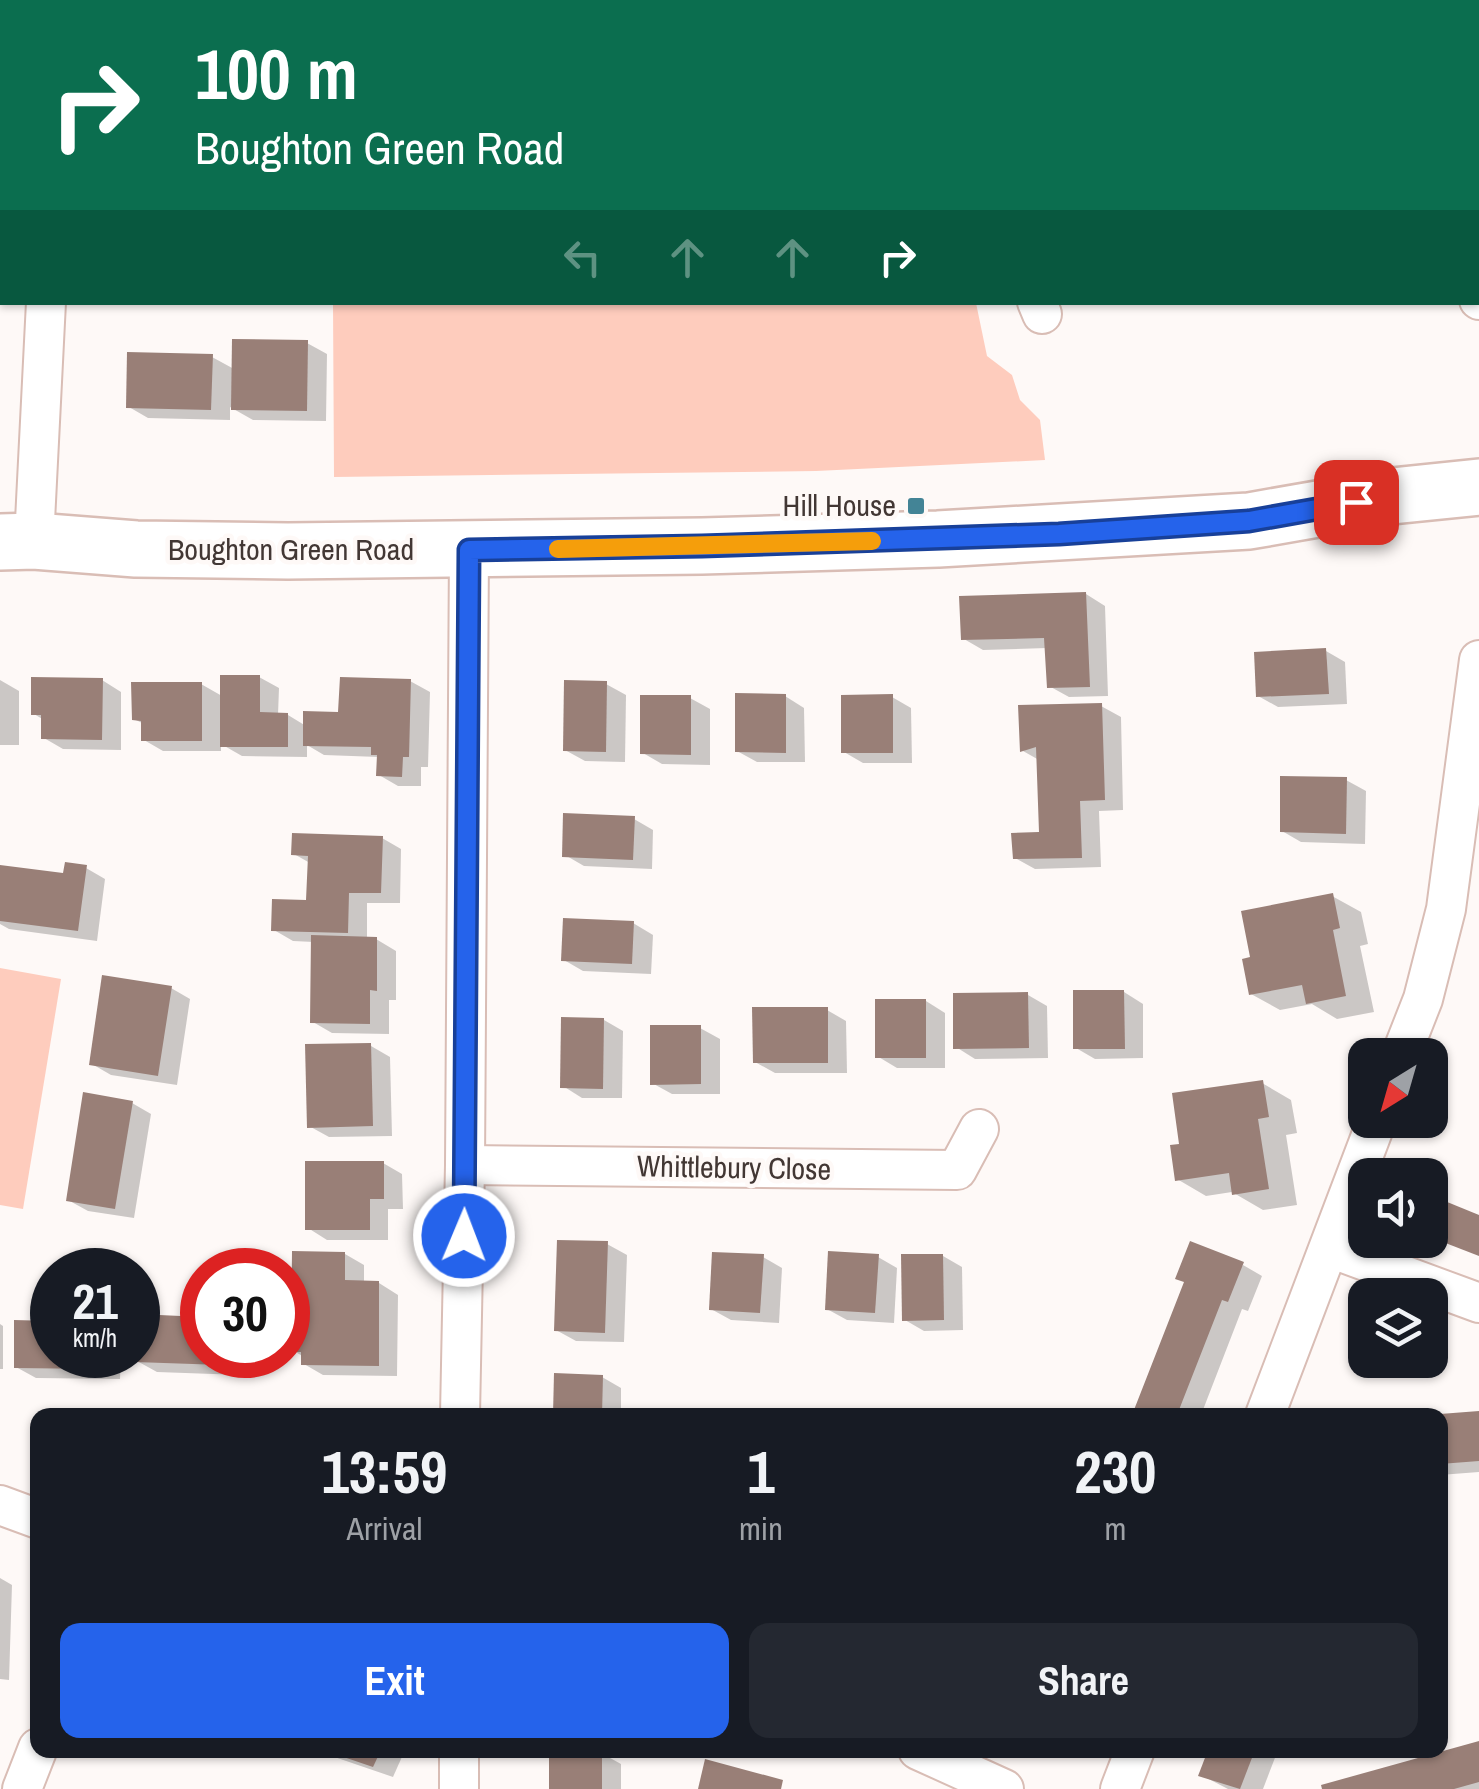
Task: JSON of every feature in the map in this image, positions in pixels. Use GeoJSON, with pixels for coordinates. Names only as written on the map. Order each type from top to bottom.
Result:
{"type":"FeatureCollection","features":[{"type":"Feature","properties":{"kind":"street"},"geometry":{"type":"LineString","coordinates":[[17,541],[46,305]]}},
{"type":"Feature","properties":{"kind":"street","name":"Boughton Green Road"},"geometry":{"type":"LineString","coordinates":[[17,541],[136,550],[469,550],[1059,534],[1249,521],[1392,496],[1479,487]]}},
{"type":"Feature","properties":{"kind":"street"},"geometry":{"type":"LineString","coordinates":[[460,1408],[469,550]]}},
{"type":"Feature","properties":{"kind":"street"},"geometry":{"type":"LineString","coordinates":[[1408,1038],[1463,911],[1479,660]]}},
{"type":"Feature","properties":{"kind":"street","name":"Whittlebury Close"},"geometry":{"type":"LineString","coordinates":[[465,1165],[957,1170],[980,1129]]}},
{"type":"Feature","properties":{"kind":"street"},"geometry":{"type":"LineString","coordinates":[[1268,1408],[1370,1138]]}},
{"type":"Feature","properties":{"kind":"street"},"geometry":{"type":"LineString","coordinates":[[1330,1248],[1479,1304]]}},
{"type":"Feature","properties":{"kind":"street"},"geometry":{"type":"LineString","coordinates":[[0,1504],[30,1515]]}},
{"type":"Feature","properties":{"kind":"street"},"geometry":{"type":"LineString","coordinates":[[22,1789],[34,1758]]}},
{"type":"Feature","properties":{"kind":"street"},"geometry":{"type":"LineString","coordinates":[[458,1789],[460,1758]]}},
{"type":"Feature","properties":{"kind":"street"},"geometry":{"type":"LineString","coordinates":[[936,1758],[1004,1789]]}},
{"type":"Feature","properties":{"kind":"street"},"geometry":{"type":"LineString","coordinates":[[1120,1789],[1132,1758]]}},
{"type":"Feature","properties":{"kind":"shaded area"},"geometry":{"type":"Polygon","coordinates":[[[333,305],[976,305],[987,356],[1012,375],[1020,400],[1040,420],[1045,460],[816,471],[334,477],[333,305]]]}},
{"type":"Feature","properties":{"kind":"shaded area"},"geometry":{"type":"Polygon","coordinates":[[[0,968],[61,979],[23,1209],[0,1205],[0,968]]]}},
{"type":"Feature","properties":{"kind":"building"},"geometry":{"type":"Polygon","coordinates":[[[232,339],[308,340],[307,411],[231,410],[232,339]]]}},
{"type":"Feature","properties":{"kind":"building"},"geometry":{"type":"Polygon","coordinates":[[[127,352],[213,354],[211,410],[126,408],[127,352]]]}},
{"type":"Feature","properties":{"kind":"building"},"geometry":{"type":"Polygon","coordinates":[[[1086,592],[1090,687],[1047,688],[1044,638],[961,640],[959,596],[1086,592]]]}},
{"type":"Feature","properties":{"kind":"building"},"geometry":{"type":"Polygon","coordinates":[[[1326,648],[1329,694],[1256,697],[1254,652],[1326,648]]]}},
{"type":"Feature","properties":{"kind":"building"},"geometry":{"type":"Polygon","coordinates":[[[220,675],[260,675],[260,712],[288,713],[288,747],[220,747],[220,675]]]}},
{"type":"Feature","properties":{"kind":"building"},"geometry":{"type":"Polygon","coordinates":[[[31,677],[103,678],[102,740],[41,739],[41,715],[31,715],[31,677]]]}},
{"type":"Feature","properties":{"kind":"building"},"geometry":{"type":"Polygon","coordinates":[[[340,677],[411,679],[409,757],[403,757],[402,777],[376,776],[377,755],[371,755],[371,747],[303,746],[303,711],[338,712],[340,677]]]}},
{"type":"Feature","properties":{"kind":"building"},"geometry":{"type":"Polygon","coordinates":[[[564,680],[607,681],[606,752],[563,751],[564,680]]]}},
{"type":"Feature","properties":{"kind":"building"},"geometry":{"type":"Polygon","coordinates":[[[131,682],[202,682],[202,741],[141,741],[141,721],[132,720],[131,682]]]}},
{"type":"Feature","properties":{"kind":"building"},"geometry":{"type":"Polygon","coordinates":[[[735,693],[786,694],[786,753],[735,752],[735,693]]]}},
{"type":"Feature","properties":{"kind":"building"},"geometry":{"type":"Polygon","coordinates":[[[893,694],[893,753],[841,753],[841,695],[893,694]]]}},
{"type":"Feature","properties":{"kind":"building"},"geometry":{"type":"Polygon","coordinates":[[[640,695],[691,695],[691,755],[640,754],[640,695]]]}},
{"type":"Feature","properties":{"kind":"building"},"geometry":{"type":"Polygon","coordinates":[[[1102,703],[1105,800],[1080,801],[1082,858],[1013,859],[1011,833],[1039,832],[1036,747],[1020,752],[1018,705],[1102,703]]]}},
{"type":"Feature","properties":{"kind":"building"},"geometry":{"type":"Polygon","coordinates":[[[1280,776],[1347,777],[1346,834],[1280,832],[1280,776]]]}},
{"type":"Feature","properties":{"kind":"building"},"geometry":{"type":"Polygon","coordinates":[[[563,813],[635,816],[633,860],[562,857],[563,813]]]}},
{"type":"Feature","properties":{"kind":"building"},"geometry":{"type":"Polygon","coordinates":[[[292,833],[383,836],[381,893],[349,893],[348,933],[271,931],[272,899],[306,900],[308,856],[291,855],[292,833]]]}},
{"type":"Feature","properties":{"kind":"building"},"geometry":{"type":"Polygon","coordinates":[[[65,862],[87,865],[78,931],[0,921],[0,865],[63,873],[65,862]]]}},
{"type":"Feature","properties":{"kind":"building"},"geometry":{"type":"Polygon","coordinates":[[[1333,893],[1340,928],[1333,930],[1346,996],[1306,1004],[1302,985],[1249,995],[1242,959],[1250,957],[1241,911],[1333,893]]]}},
{"type":"Feature","properties":{"kind":"building"},"geometry":{"type":"Polygon","coordinates":[[[563,918],[634,921],[632,964],[561,961],[563,918]]]}},
{"type":"Feature","properties":{"kind":"building"},"geometry":{"type":"Polygon","coordinates":[[[311,935],[377,937],[377,991],[370,990],[370,1024],[310,1023],[311,935]]]}},
{"type":"Feature","properties":{"kind":"building"},"geometry":{"type":"Polygon","coordinates":[[[102,975],[172,986],[158,1076],[89,1065],[102,975]]]}},
{"type":"Feature","properties":{"kind":"building"},"geometry":{"type":"Polygon","coordinates":[[[1073,990],[1124,990],[1125,1049],[1073,1049],[1073,990]]]}},
{"type":"Feature","properties":{"kind":"building"},"geometry":{"type":"Polygon","coordinates":[[[1028,992],[1029,1048],[953,1049],[953,993],[1028,992]]]}},
{"type":"Feature","properties":{"kind":"building"},"geometry":{"type":"Polygon","coordinates":[[[875,999],[926,999],[926,1058],[875,1058],[875,999]]]}},
{"type":"Feature","properties":{"kind":"building"},"geometry":{"type":"Polygon","coordinates":[[[752,1007],[828,1007],[828,1063],[753,1063],[752,1007]]]}},
{"type":"Feature","properties":{"kind":"building"},"geometry":{"type":"Polygon","coordinates":[[[561,1017],[604,1018],[603,1089],[560,1088],[561,1017]]]}},
{"type":"Feature","properties":{"kind":"building"},"geometry":{"type":"Polygon","coordinates":[[[650,1025],[701,1025],[701,1084],[650,1085],[650,1025]]]}},
{"type":"Feature","properties":{"kind":"building"},"geometry":{"type":"Polygon","coordinates":[[[371,1043],[373,1126],[307,1128],[305,1044],[371,1043]]]}},
{"type":"Feature","properties":{"kind":"building"},"geometry":{"type":"Polygon","coordinates":[[[1263,1080],[1269,1117],[1258,1119],[1269,1189],[1232,1195],[1229,1173],[1175,1181],[1170,1145],[1179,1144],[1172,1093],[1263,1080]]]}},
{"type":"Feature","properties":{"kind":"building"},"geometry":{"type":"Polygon","coordinates":[[[83,1092],[133,1101],[115,1209],[66,1201],[83,1092]]]}},
{"type":"Feature","properties":{"kind":"building"},"geometry":{"type":"Polygon","coordinates":[[[305,1161],[384,1161],[384,1199],[370,1199],[370,1230],[305,1230],[305,1161]]]}},
{"type":"Feature","properties":{"kind":"building"},"geometry":{"type":"Polygon","coordinates":[[[1448,1202],[1479,1215],[1479,1256],[1448,1244],[1448,1202]]]}},
{"type":"Feature","properties":{"kind":"building"},"geometry":{"type":"Polygon","coordinates":[[[557,1240],[608,1241],[605,1333],[554,1331],[557,1240]]]}},
{"type":"Feature","properties":{"kind":"building"},"geometry":{"type":"Polygon","coordinates":[[[1190,1241],[1244,1262],[1228,1302],[1222,1300],[1180,1408],[1135,1408],[1184,1282],[1175,1279],[1190,1241]]]}},
{"type":"Feature","properties":{"kind":"building"},"geometry":{"type":"Polygon","coordinates":[[[310,1251],[345,1252],[345,1280],[379,1281],[379,1366],[310,1365],[310,1251]]]}},
{"type":"Feature","properties":{"kind":"building"},"geometry":{"type":"Polygon","coordinates":[[[828,1251],[879,1254],[875,1313],[825,1310],[828,1251]]]}},
{"type":"Feature","properties":{"kind":"building"},"geometry":{"type":"Polygon","coordinates":[[[712,1252],[764,1254],[760,1313],[709,1310],[712,1252]]]}},
{"type":"Feature","properties":{"kind":"building"},"geometry":{"type":"Polygon","coordinates":[[[901,1254],[943,1254],[944,1320],[902,1321],[901,1254]]]}},
{"type":"Feature","properties":{"kind":"building"},"geometry":{"type":"Polygon","coordinates":[[[160,1315],[180,1316],[180,1364],[160,1363],[160,1315]]]}},
{"type":"Feature","properties":{"kind":"building"},"geometry":{"type":"Polygon","coordinates":[[[14,1320],[30,1320],[30,1368],[14,1368],[14,1320]]]}},
{"type":"Feature","properties":{"kind":"building"},"geometry":{"type":"Polygon","coordinates":[[[554,1373],[603,1375],[602,1408],[553,1408],[554,1373]]]}},
{"type":"Feature","properties":{"kind":"building"},"geometry":{"type":"Polygon","coordinates":[[[1479,1411],[1479,1461],[1448,1463],[1448,1413],[1479,1411]]]}},
{"type":"Feature","properties":{"kind":"building"},"geometry":{"type":"Polygon","coordinates":[[[1479,1741],[1479,1782],[1454,1789],[1322,1789],[1321,1785],[1418,1758],[1448,1758],[1448,1750],[1479,1741]]]}},
{"type":"Feature","properties":{"kind":"building"},"geometry":{"type":"Polygon","coordinates":[[[347,1758],[377,1758],[373,1767],[347,1758]]]}},
{"type":"Feature","properties":{"kind":"building"},"geometry":{"type":"Polygon","coordinates":[[[549,1758],[602,1758],[602,1789],[549,1789],[549,1758]]]}},
{"type":"Feature","properties":{"kind":"building"},"geometry":{"type":"Polygon","coordinates":[[[1205,1758],[1252,1758],[1240,1789],[1198,1776],[1205,1758]]]}},
{"type":"Feature","properties":{"kind":"building"},"geometry":{"type":"Polygon","coordinates":[[[705,1759],[783,1780],[781,1789],[698,1789],[705,1759]]]}},
{"type":"Feature","properties":{"kind":"slow traffic"},"geometry":{"type":"LineString","coordinates":[[558,549],[872,541]]}},
{"type":"Feature","properties":{"kind":"place","name":"Hill House"},"geometry":{"type":"Point","coordinates":[916,506]}},
{"type":"Feature","properties":{"kind":"route"},"geometry":{"type":"LineString","coordinates":[[464,1236],[469,550],[1059,534],[1249,521],[1356,502]]}}]}
